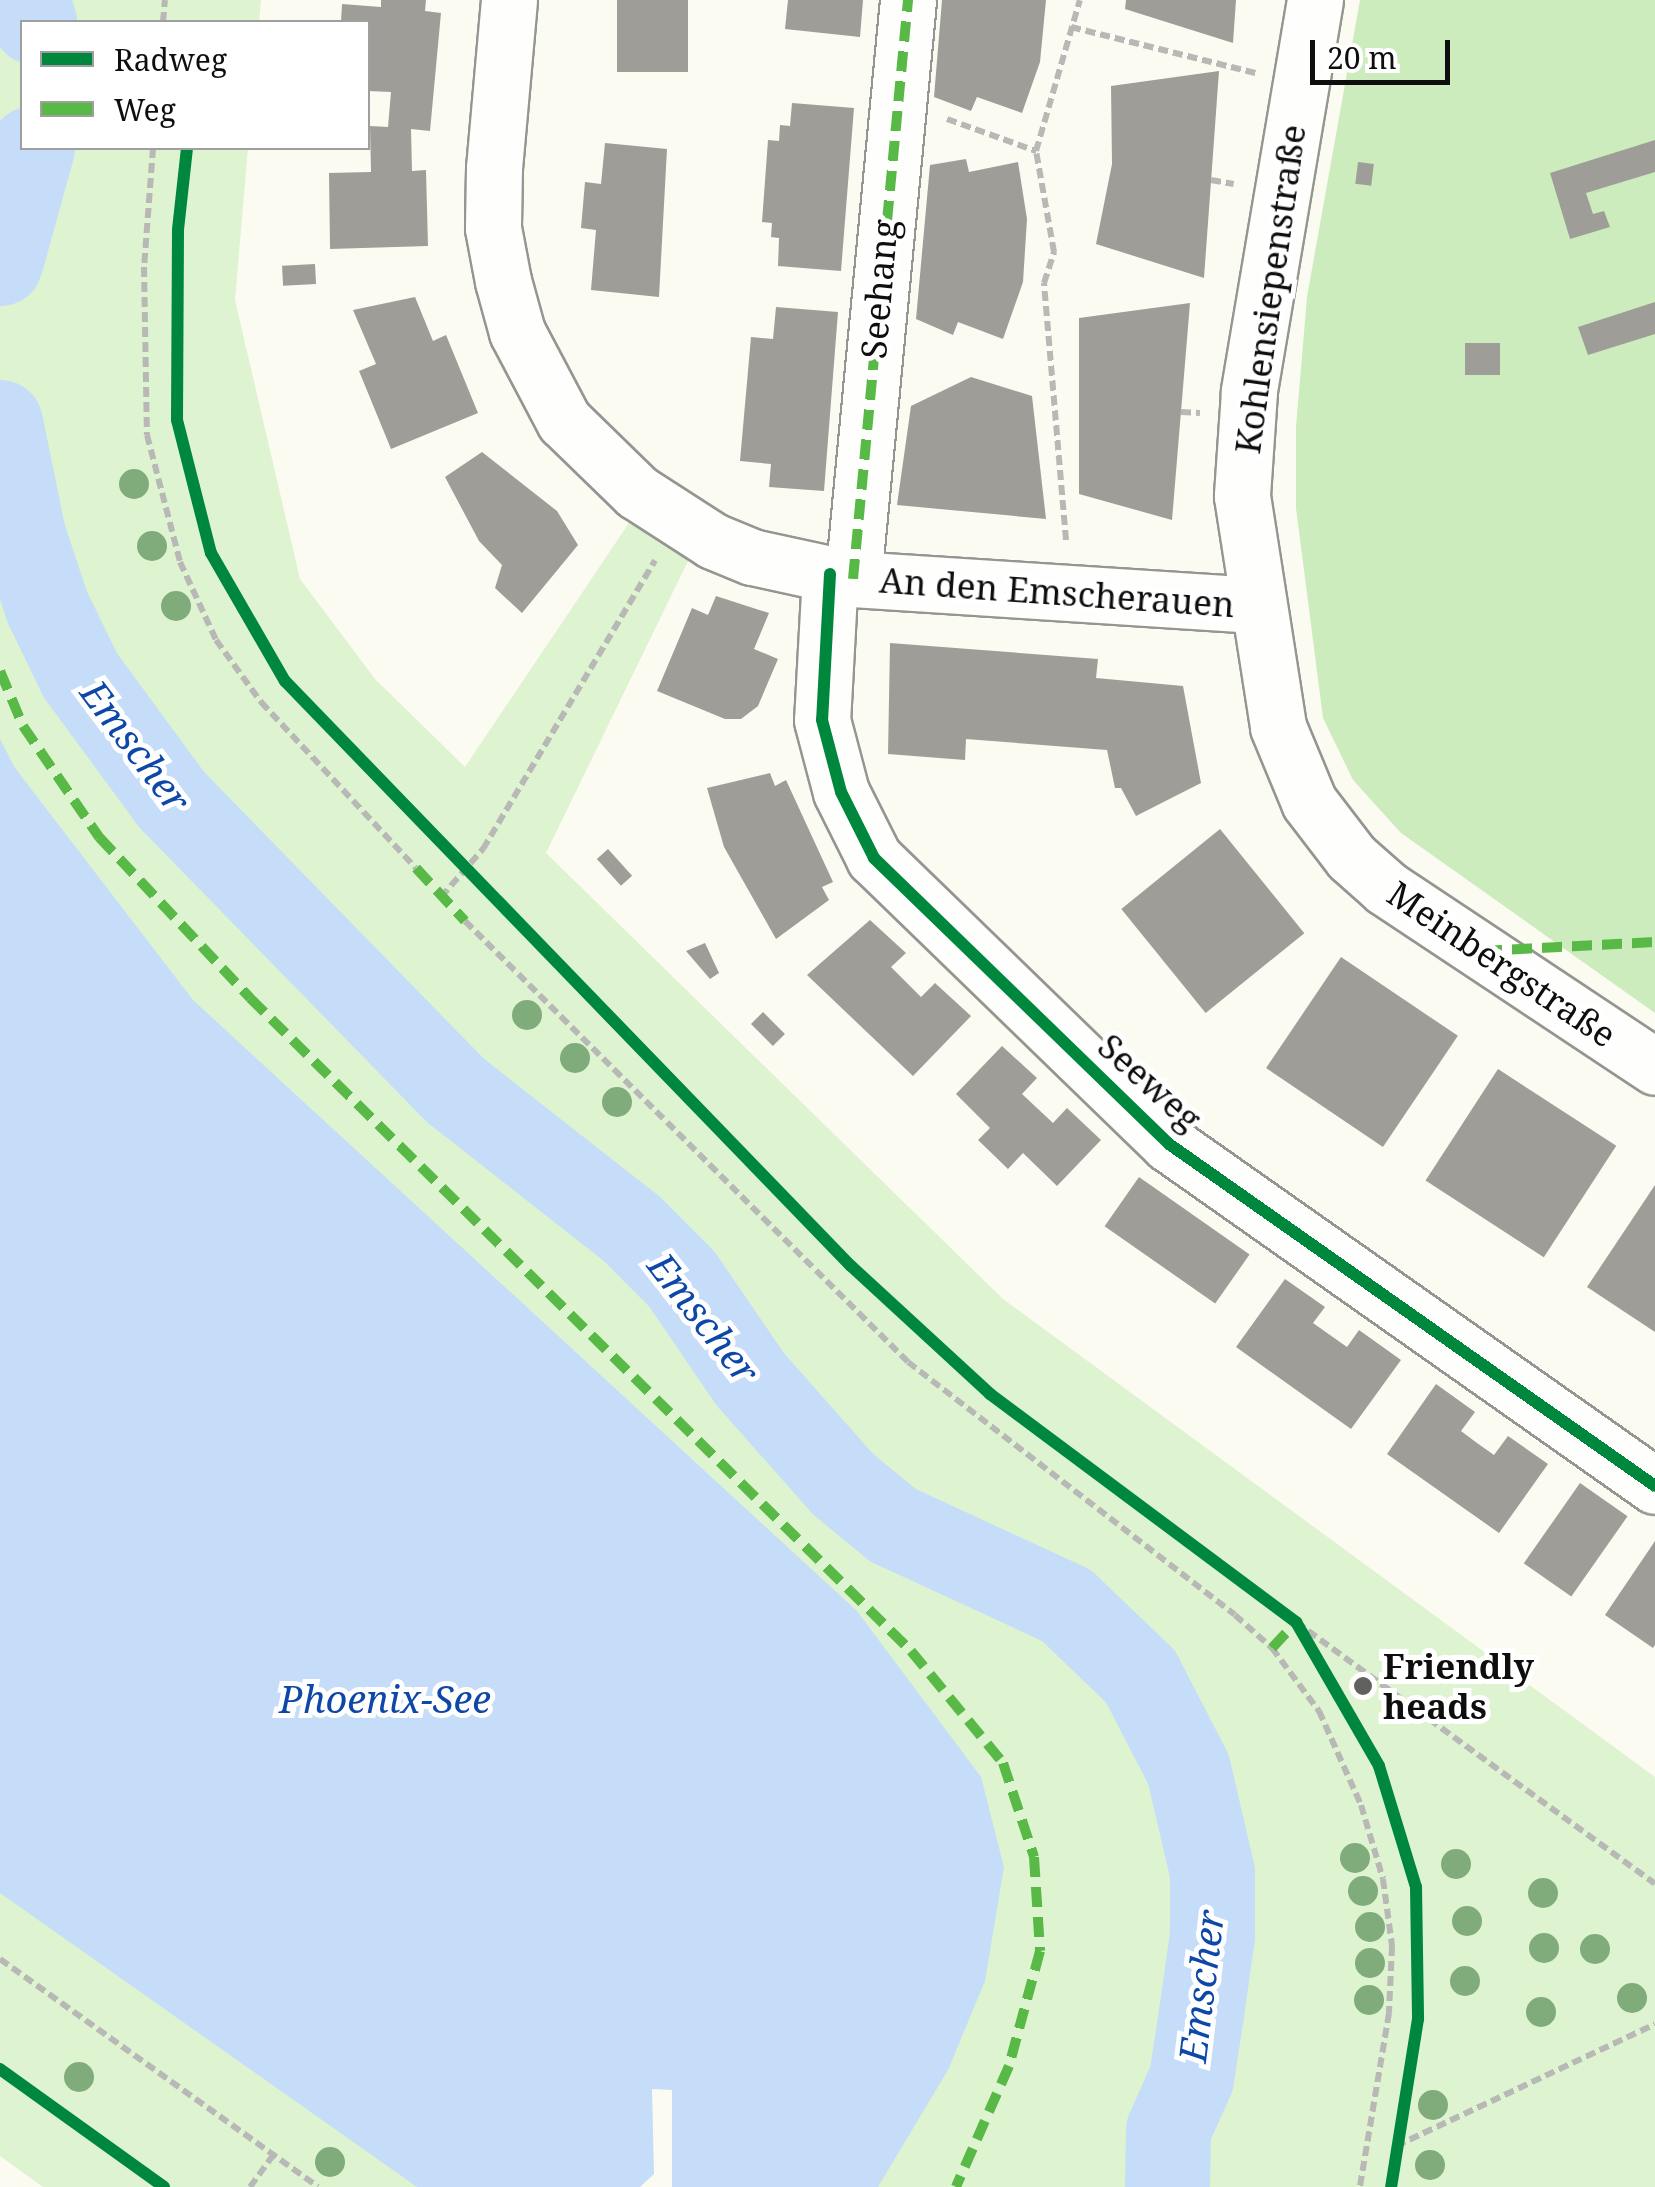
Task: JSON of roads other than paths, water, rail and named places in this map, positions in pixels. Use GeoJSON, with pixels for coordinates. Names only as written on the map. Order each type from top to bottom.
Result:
{"type":"FeatureCollection","features":[{"type":"Feature","properties":{"kind":"street","name":"An den Emscherauen"},"geometry":{"type":"LineString","coordinates":[[509,0],[493,228],[517,332],[541,382],[594,456],[678,521],[752,557],[841,577],[1255,605]]}},
{"type":"Feature","properties":{"kind":"street","name":"Seehang"},"geometry":{"type":"LineString","coordinates":[[841,577],[908,0]]}},
{"type":"Feature","properties":{"kind":"street","name":"Kohlensiepenstraße"},"geometry":{"type":"LineString","coordinates":[[1315,0],[1249,392],[1242,496],[1255,605],[1278,727],[1309,802],[1351,857]]}},
{"type":"Feature","properties":{"kind":"street","name":"Seeweg"},"geometry":{"type":"LineString","coordinates":[[841,577],[822,720],[841,792],[874,858],[1170,1144],[1655,1486]]}},
{"type":"Feature","properties":{"kind":"street","name":"Meinbergstraße"},"geometry":{"type":"LineString","coordinates":[[1351,857],[1386,888],[1655,1068]]}},
{"type":"Feature","properties":{"kind":"water","name":"Phoenix-See"},"geometry":{"type":"Polygon","coordinates":[[[0,739],[15,768],[193,1000],[857,1611],[981,1777],[1004,1867],[985,1981],[948,2070],[878,2187],[417,2187],[0,1893],[0,739]]]}},
{"type":"Feature","properties":{"kind":"waterway","name":"Emscher"},"geometry":{"type":"LineString","coordinates":[[27,0],[33,20]]}},
{"type":"Feature","properties":{"kind":"waterway","name":"Emscher"},"geometry":{"type":"LineString","coordinates":[[0,263],[31,150]]}},
{"type":"Feature","properties":{"kind":"waterway","name":"Emscher"},"geometry":{"type":"LineString","coordinates":[[0,422],[23,535],[47,607],[80,675],[171,799],[455,1090],[631,1228],[681,1278],[750,1379],[843,1484],[893,1525],[1066,1605],[1140,1676],[1188,1769],[1212,1872],[1212,1935],[1201,2013],[1191,2078],[1168,2130],[1167,2187]]}},
{"type":"Feature","properties":{"kind":"place","name":"Friendly heads"},"geometry":{"type":"Point","coordinates":[1363,1686]}}]}
